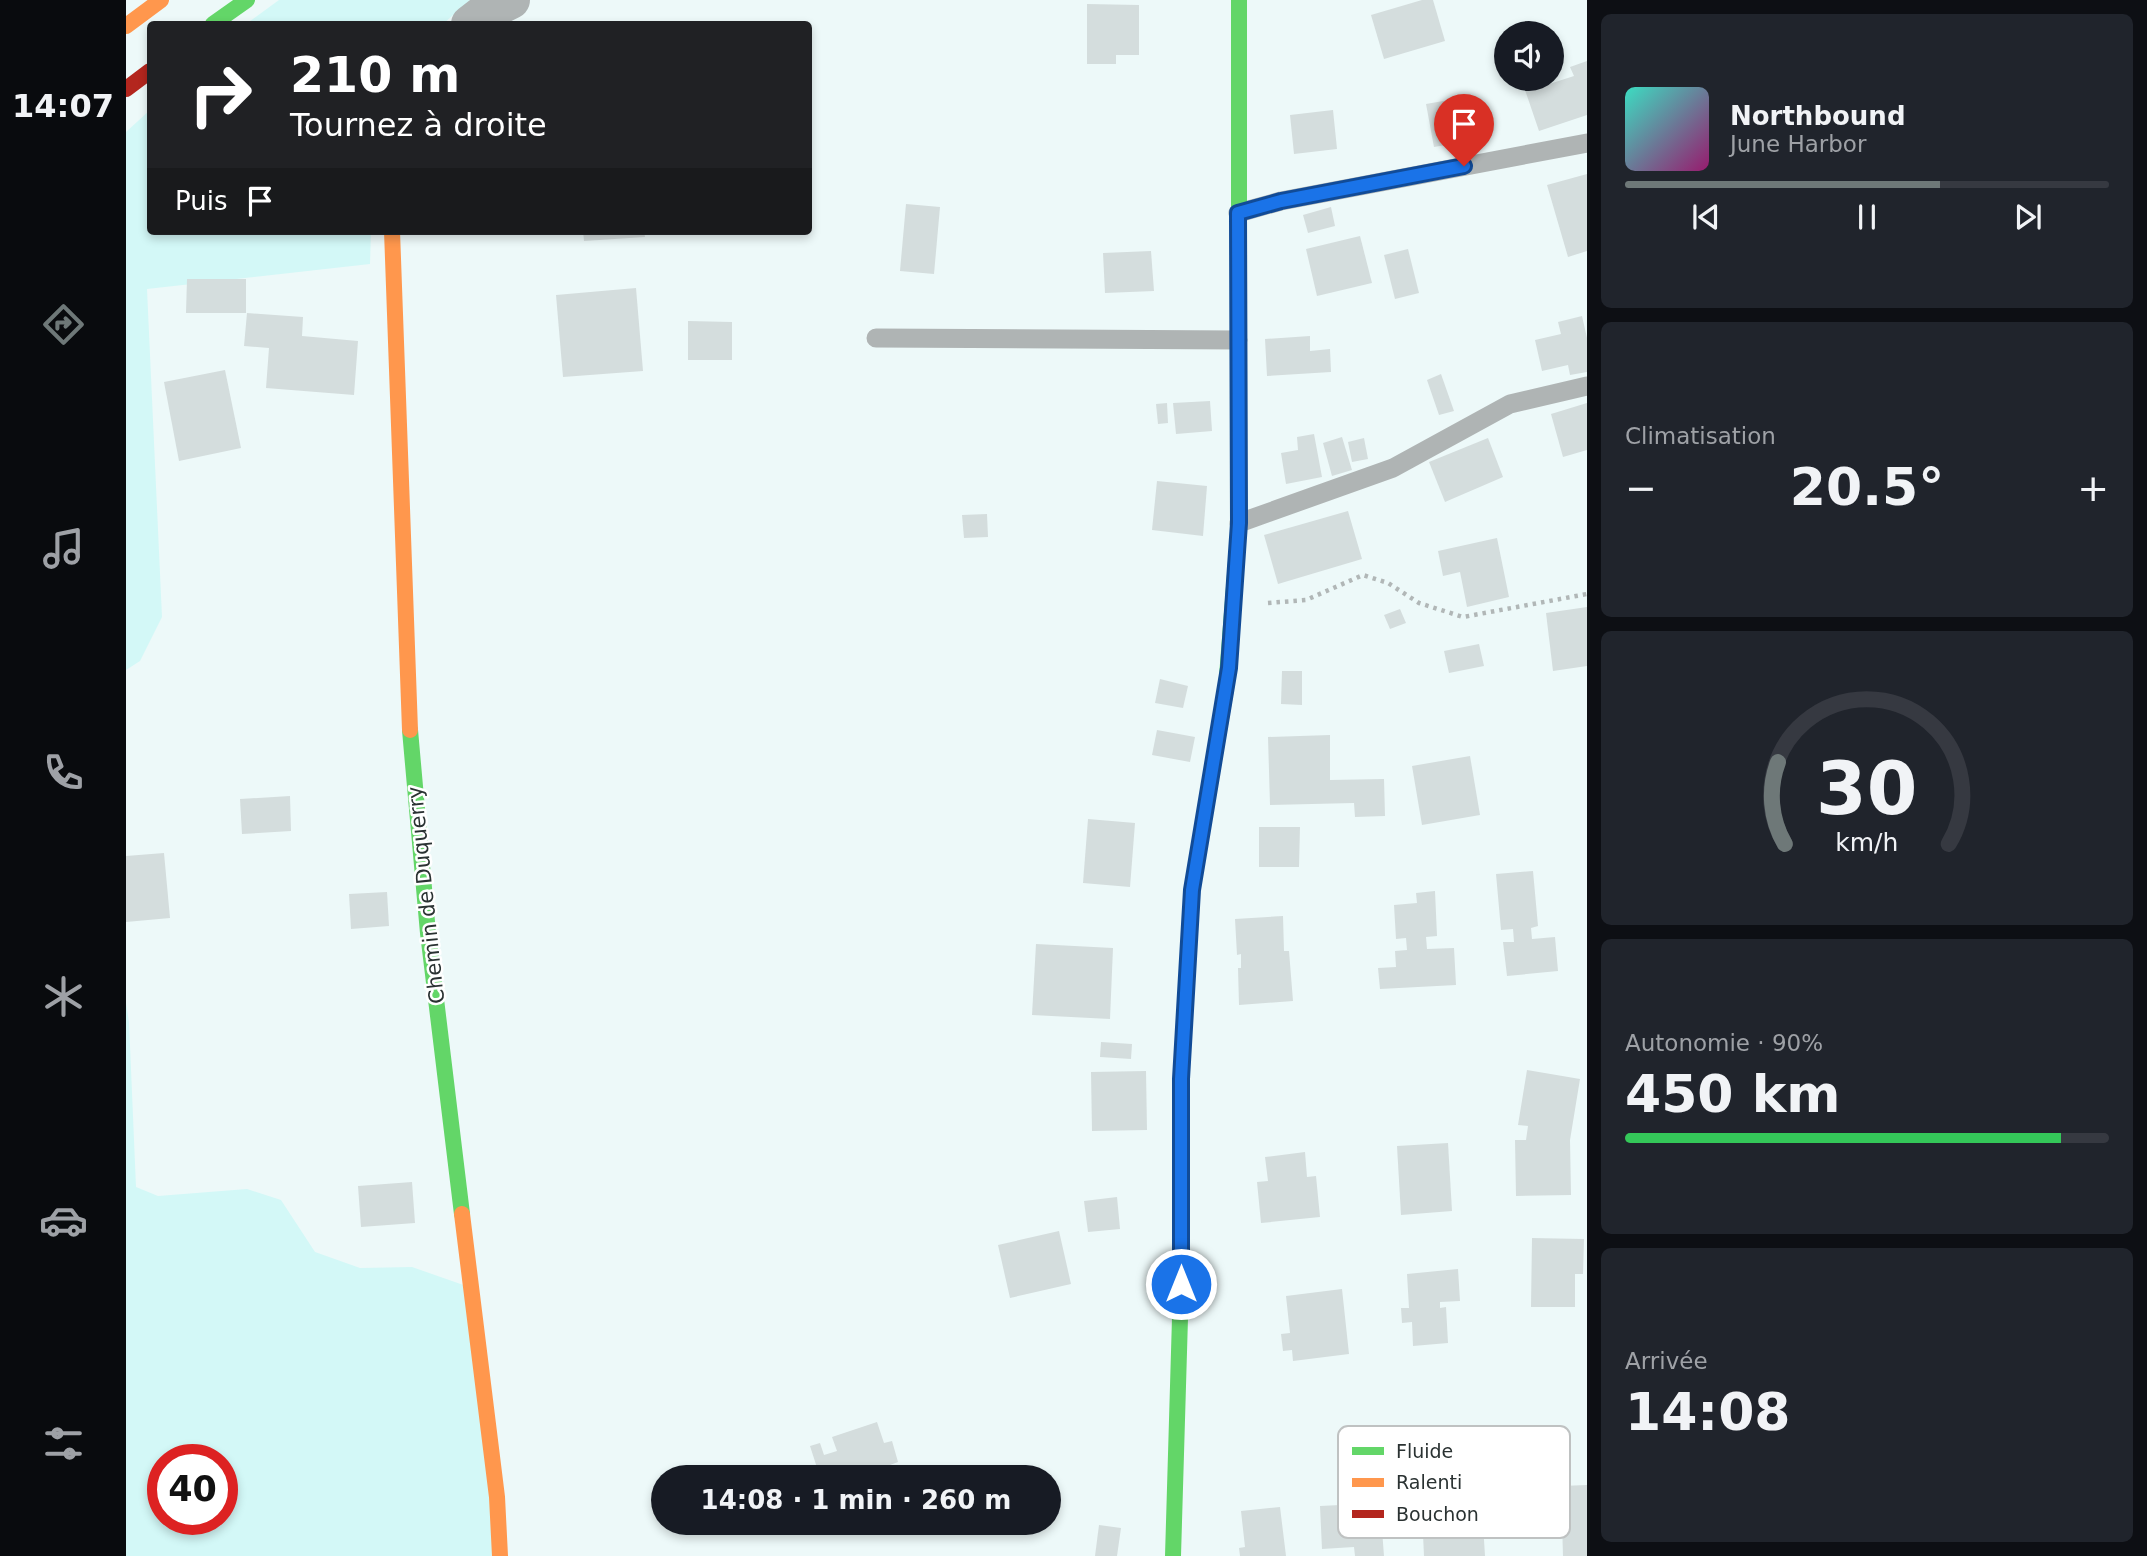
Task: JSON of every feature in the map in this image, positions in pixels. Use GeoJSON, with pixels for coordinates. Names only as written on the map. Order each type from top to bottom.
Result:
{"type":"FeatureCollection","features":[{"type":"Feature","properties":{"kind":"main road"},"geometry":{"type":"LineString","coordinates":[[126,26],[161,0]]}},
{"type":"Feature","properties":{"kind":"main road"},"geometry":{"type":"LineString","coordinates":[[218,21],[247,0]]}},
{"type":"Feature","properties":{"kind":"main road"},"geometry":{"type":"LineString","coordinates":[[1173,1556],[1177,1496],[1181,1079],[1192,890],[1229,668],[1239,523],[1239,0]]}},
{"type":"Feature","properties":{"kind":"main road"},"geometry":{"type":"LineString","coordinates":[[126,89],[147,73]]}},
{"type":"Feature","properties":{"kind":"main road","name":"Chemin de Duquerry"},"geometry":{"type":"LineString","coordinates":[[392,235],[410,741],[428,933],[498,1497],[500,1556]]}},
{"type":"Feature","properties":{"kind":"street"},"geometry":{"type":"LineString","coordinates":[[474,21],[511,0]]}},
{"type":"Feature","properties":{"kind":"lane"},"geometry":{"type":"LineString","coordinates":[[1238,213],[1281,201],[1587,143]]}},
{"type":"Feature","properties":{"kind":"lane"},"geometry":{"type":"LineString","coordinates":[[876,338],[1238,340]]}},
{"type":"Feature","properties":{"kind":"lane"},"geometry":{"type":"LineString","coordinates":[[1239,523],[1393,468],[1510,404],[1587,386]]}},
{"type":"Feature","properties":{"kind":"path"},"geometry":{"type":"LineString","coordinates":[[1233,605],[1306,600],[1363,575],[1388,583],[1419,603],[1463,617],[1587,594]]}},
{"type":"Feature","properties":{"kind":"shaded area"},"geometry":{"type":"Polygon","coordinates":[[[279,0],[470,0],[446,21],[250,21],[279,0]]]}},
{"type":"Feature","properties":{"kind":"shaded area"},"geometry":{"type":"Polygon","coordinates":[[[147,113],[147,235],[371,235],[370,264],[147,289],[162,617],[140,661],[126,670],[126,132],[147,113]]]}},
{"type":"Feature","properties":{"kind":"shaded area"},"geometry":{"type":"Polygon","coordinates":[[[126,1003],[136,1187],[158,1196],[247,1189],[281,1200],[315,1252],[360,1268],[412,1267],[472,1288],[500,1556],[126,1556],[126,1003]]]}},
{"type":"Feature","properties":{"kind":"building"},"geometry":{"type":"Polygon","coordinates":[[[1422,0],[1433,0],[1445,41],[1384,59],[1371,15],[1422,0]]]}},
{"type":"Feature","properties":{"kind":"building"},"geometry":{"type":"Polygon","coordinates":[[[1087,4],[1139,5],[1139,55],[1116,55],[1116,64],[1087,64],[1087,4]]]}},
{"type":"Feature","properties":{"kind":"building"},"geometry":{"type":"Polygon","coordinates":[[[1587,61],[1587,115],[1539,131],[1525,91],[1564,91],[1564,79],[1574,76],[1570,67],[1587,61]]]}},
{"type":"Feature","properties":{"kind":"building"},"geometry":{"type":"Polygon","coordinates":[[[1466,97],[1474,140],[1434,147],[1426,104],[1466,97]]]}},
{"type":"Feature","properties":{"kind":"building"},"geometry":{"type":"Polygon","coordinates":[[[1333,110],[1337,149],[1294,154],[1290,115],[1333,110]]]}},
{"type":"Feature","properties":{"kind":"building"},"geometry":{"type":"Polygon","coordinates":[[[1587,174],[1587,251],[1568,257],[1547,185],[1587,174]]]}},
{"type":"Feature","properties":{"kind":"building"},"geometry":{"type":"Polygon","coordinates":[[[906,204],[940,207],[934,274],[900,271],[906,204]]]}},
{"type":"Feature","properties":{"kind":"building"},"geometry":{"type":"Polygon","coordinates":[[[1331,207],[1335,226],[1308,233],[1303,215],[1331,207]]]}},
{"type":"Feature","properties":{"kind":"building"},"geometry":{"type":"Polygon","coordinates":[[[583,235],[645,237],[584,241],[583,235]]]}},
{"type":"Feature","properties":{"kind":"building"},"geometry":{"type":"Polygon","coordinates":[[[1360,236],[1372,283],[1317,296],[1306,249],[1360,236]]]}},
{"type":"Feature","properties":{"kind":"building"},"geometry":{"type":"Polygon","coordinates":[[[1408,249],[1419,293],[1395,299],[1384,255],[1408,249]]]}},
{"type":"Feature","properties":{"kind":"building"},"geometry":{"type":"Polygon","coordinates":[[[1151,251],[1154,291],[1105,293],[1103,253],[1151,251]]]}},
{"type":"Feature","properties":{"kind":"building"},"geometry":{"type":"Polygon","coordinates":[[[187,279],[246,279],[246,313],[186,313],[187,279]]]}},
{"type":"Feature","properties":{"kind":"building"},"geometry":{"type":"Polygon","coordinates":[[[636,288],[643,371],[563,377],[556,295],[636,288]]]}},
{"type":"Feature","properties":{"kind":"building"},"geometry":{"type":"Polygon","coordinates":[[[247,313],[303,317],[302,336],[358,341],[354,395],[266,388],[269,348],[244,346],[247,313]]]}},
{"type":"Feature","properties":{"kind":"building"},"geometry":{"type":"Polygon","coordinates":[[[1582,316],[1587,338],[1587,372],[1570,375],[1568,365],[1542,371],[1535,340],[1561,334],[1558,322],[1582,316]]]}},
{"type":"Feature","properties":{"kind":"building"},"geometry":{"type":"Polygon","coordinates":[[[688,321],[732,322],[732,360],[688,360],[688,321]]]}},
{"type":"Feature","properties":{"kind":"building"},"geometry":{"type":"Polygon","coordinates":[[[1310,336],[1310,351],[1330,349],[1331,372],[1267,376],[1265,339],[1310,336]]]}},
{"type":"Feature","properties":{"kind":"building"},"geometry":{"type":"Polygon","coordinates":[[[225,370],[241,448],[179,461],[164,382],[225,370]]]}},
{"type":"Feature","properties":{"kind":"building"},"geometry":{"type":"Polygon","coordinates":[[[1441,374],[1454,411],[1439,415],[1427,380],[1441,374]]]}},
{"type":"Feature","properties":{"kind":"building"},"geometry":{"type":"Polygon","coordinates":[[[1210,401],[1212,431],[1176,434],[1173,403],[1210,401]]]}},
{"type":"Feature","properties":{"kind":"building"},"geometry":{"type":"Polygon","coordinates":[[[1167,403],[1168,423],[1158,424],[1156,404],[1167,403]]]}},
{"type":"Feature","properties":{"kind":"building"},"geometry":{"type":"Polygon","coordinates":[[[1587,403],[1587,450],[1563,457],[1551,414],[1587,403]]]}},
{"type":"Feature","properties":{"kind":"building"},"geometry":{"type":"Polygon","coordinates":[[[1314,434],[1322,477],[1286,484],[1281,453],[1298,450],[1297,437],[1314,434]]]}},
{"type":"Feature","properties":{"kind":"building"},"geometry":{"type":"Polygon","coordinates":[[[1342,437],[1352,470],[1332,476],[1323,443],[1342,437]]]}},
{"type":"Feature","properties":{"kind":"building"},"geometry":{"type":"Polygon","coordinates":[[[1364,438],[1368,459],[1352,462],[1348,442],[1364,438]]]}},
{"type":"Feature","properties":{"kind":"building"},"geometry":{"type":"Polygon","coordinates":[[[1488,438],[1503,477],[1445,502],[1429,462],[1488,438]]]}},
{"type":"Feature","properties":{"kind":"building"},"geometry":{"type":"Polygon","coordinates":[[[1157,481],[1207,486],[1203,536],[1152,530],[1157,481]]]}},
{"type":"Feature","properties":{"kind":"building"},"geometry":{"type":"Polygon","coordinates":[[[1348,511],[1362,559],[1278,584],[1264,535],[1348,511]]]}},
{"type":"Feature","properties":{"kind":"building"},"geometry":{"type":"Polygon","coordinates":[[[987,514],[988,537],[964,538],[962,515],[987,514]]]}},
{"type":"Feature","properties":{"kind":"building"},"geometry":{"type":"Polygon","coordinates":[[[1497,538],[1509,597],[1467,607],[1460,572],[1443,576],[1438,551],[1497,538]]]}},
{"type":"Feature","properties":{"kind":"building"},"geometry":{"type":"Polygon","coordinates":[[[1587,607],[1587,666],[1553,671],[1546,613],[1587,607]]]}},
{"type":"Feature","properties":{"kind":"building"},"geometry":{"type":"Polygon","coordinates":[[[1400,609],[1406,623],[1390,629],[1384,615],[1400,609]]]}},
{"type":"Feature","properties":{"kind":"building"},"geometry":{"type":"Polygon","coordinates":[[[1479,644],[1484,666],[1449,673],[1444,651],[1479,644]]]}},
{"type":"Feature","properties":{"kind":"building"},"geometry":{"type":"Polygon","coordinates":[[[1282,671],[1302,671],[1302,705],[1281,704],[1282,671]]]}},
{"type":"Feature","properties":{"kind":"building"},"geometry":{"type":"Polygon","coordinates":[[[1160,679],[1188,686],[1183,708],[1155,703],[1160,679]]]}},
{"type":"Feature","properties":{"kind":"building"},"geometry":{"type":"Polygon","coordinates":[[[1157,730],[1195,737],[1190,762],[1152,755],[1157,730]]]}},
{"type":"Feature","properties":{"kind":"building"},"geometry":{"type":"Polygon","coordinates":[[[1330,735],[1330,780],[1384,779],[1385,816],[1355,817],[1354,803],[1270,805],[1268,737],[1330,735]]]}},
{"type":"Feature","properties":{"kind":"building"},"geometry":{"type":"Polygon","coordinates":[[[1470,756],[1480,815],[1422,825],[1412,766],[1470,756]]]}},
{"type":"Feature","properties":{"kind":"building"},"geometry":{"type":"Polygon","coordinates":[[[290,796],[291,831],[242,834],[240,799],[290,796]]]}},
{"type":"Feature","properties":{"kind":"building"},"geometry":{"type":"Polygon","coordinates":[[[1088,819],[1135,823],[1130,887],[1083,883],[1088,819]]]}},
{"type":"Feature","properties":{"kind":"building"},"geometry":{"type":"Polygon","coordinates":[[[1259,827],[1300,827],[1299,867],[1259,867],[1259,827]]]}},
{"type":"Feature","properties":{"kind":"building"},"geometry":{"type":"Polygon","coordinates":[[[164,853],[170,918],[126,922],[126,856],[164,853]]]}},
{"type":"Feature","properties":{"kind":"building"},"geometry":{"type":"Polygon","coordinates":[[[1533,871],[1538,926],[1531,928],[1532,939],[1555,937],[1558,971],[1507,976],[1503,942],[1514,942],[1513,929],[1501,930],[1496,874],[1533,871]]]}},
{"type":"Feature","properties":{"kind":"building"},"geometry":{"type":"Polygon","coordinates":[[[1435,891],[1437,936],[1426,937],[1427,949],[1454,948],[1456,985],[1380,989],[1378,968],[1396,967],[1395,951],[1407,950],[1406,938],[1396,939],[1394,905],[1417,903],[1416,893],[1435,891]]]}},
{"type":"Feature","properties":{"kind":"building"},"geometry":{"type":"Polygon","coordinates":[[[387,892],[389,926],[351,929],[349,894],[387,892]]]}},
{"type":"Feature","properties":{"kind":"building"},"geometry":{"type":"Polygon","coordinates":[[[1283,916],[1284,951],[1289,951],[1293,1001],[1239,1005],[1238,968],[1241,968],[1241,954],[1237,955],[1235,919],[1283,916]]]}},
{"type":"Feature","properties":{"kind":"building"},"geometry":{"type":"Polygon","coordinates":[[[1036,944],[1113,948],[1110,1019],[1032,1015],[1036,944]]]}},
{"type":"Feature","properties":{"kind":"building"},"geometry":{"type":"Polygon","coordinates":[[[1101,1042],[1132,1044],[1131,1059],[1100,1057],[1101,1042]]]}},
{"type":"Feature","properties":{"kind":"building"},"geometry":{"type":"Polygon","coordinates":[[[1527,1070],[1580,1079],[1570,1140],[1571,1195],[1516,1196],[1515,1140],[1526,1140],[1528,1126],[1518,1125],[1527,1070]]]}},
{"type":"Feature","properties":{"kind":"building"},"geometry":{"type":"Polygon","coordinates":[[[1146,1071],[1147,1130],[1092,1131],[1091,1072],[1146,1071]]]}},
{"type":"Feature","properties":{"kind":"building"},"geometry":{"type":"Polygon","coordinates":[[[1448,1143],[1452,1211],[1401,1215],[1397,1146],[1448,1143]]]}},
{"type":"Feature","properties":{"kind":"building"},"geometry":{"type":"Polygon","coordinates":[[[1305,1152],[1307,1177],[1316,1176],[1320,1217],[1261,1223],[1257,1182],[1268,1181],[1265,1157],[1305,1152]]]}},
{"type":"Feature","properties":{"kind":"building"},"geometry":{"type":"Polygon","coordinates":[[[412,1182],[415,1223],[361,1227],[358,1186],[412,1182]]]}},
{"type":"Feature","properties":{"kind":"building"},"geometry":{"type":"Polygon","coordinates":[[[1117,1197],[1120,1229],[1088,1232],[1084,1201],[1117,1197]]]}},
{"type":"Feature","properties":{"kind":"building"},"geometry":{"type":"Polygon","coordinates":[[[1059,1231],[1071,1284],[1010,1298],[998,1245],[1059,1231]]]}},
{"type":"Feature","properties":{"kind":"building"},"geometry":{"type":"Polygon","coordinates":[[[1532,1238],[1584,1239],[1583,1274],[1575,1274],[1575,1307],[1531,1307],[1532,1238]]]}},
{"type":"Feature","properties":{"kind":"building"},"geometry":{"type":"Polygon","coordinates":[[[1458,1269],[1460,1301],[1440,1302],[1440,1308],[1446,1307],[1448,1343],[1413,1346],[1412,1322],[1402,1323],[1401,1308],[1409,1308],[1407,1274],[1458,1269]]]}},
{"type":"Feature","properties":{"kind":"building"},"geometry":{"type":"Polygon","coordinates":[[[1342,1289],[1349,1354],[1293,1361],[1292,1350],[1283,1351],[1281,1334],[1290,1333],[1286,1296],[1342,1289]]]}},
{"type":"Feature","properties":{"kind":"building"},"geometry":{"type":"Polygon","coordinates":[[[877,1422],[884,1443],[892,1441],[898,1462],[890,1465],[816,1465],[810,1446],[820,1443],[824,1455],[837,1451],[832,1437],[877,1422]]]}},
{"type":"Feature","properties":{"kind":"building"},"geometry":{"type":"Polygon","coordinates":[[[1587,1485],[1587,1556],[1563,1556],[1562,1538],[1570,1538],[1570,1486],[1587,1485]]]}},
{"type":"Feature","properties":{"kind":"building"},"geometry":{"type":"Polygon","coordinates":[[[1338,1505],[1338,1538],[1383,1538],[1384,1556],[1355,1556],[1354,1547],[1322,1549],[1320,1506],[1338,1505]]]}},
{"type":"Feature","properties":{"kind":"building"},"geometry":{"type":"Polygon","coordinates":[[[1280,1507],[1286,1556],[1240,1556],[1239,1548],[1245,1547],[1241,1511],[1280,1507]]]}},
{"type":"Feature","properties":{"kind":"building"},"geometry":{"type":"Polygon","coordinates":[[[1099,1525],[1121,1528],[1117,1556],[1095,1556],[1099,1525]]]}},
{"type":"Feature","properties":{"kind":"building"},"geometry":{"type":"Polygon","coordinates":[[[1423,1538],[1484,1538],[1485,1556],[1424,1556],[1423,1538]]]}},
{"type":"Feature","properties":{"kind":"traffic: fast"},"geometry":{"type":"LineString","coordinates":[[217,21],[247,0]]}},
{"type":"Feature","properties":{"kind":"traffic: fast"},"geometry":{"type":"LineString","coordinates":[[1226,689],[1239,523],[1239,0]]}},
{"type":"Feature","properties":{"kind":"traffic: fast"},"geometry":{"type":"LineString","coordinates":[[410,730],[428,933],[462,1214]]}},
{"type":"Feature","properties":{"kind":"traffic: fast"},"geometry":{"type":"LineString","coordinates":[[1173,1556],[1181,1284],[1181,1079],[1184,1027]]}},
{"type":"Feature","properties":{"kind":"traffic: slow"},"geometry":{"type":"LineString","coordinates":[[126,26],[161,0]]}},
{"type":"Feature","properties":{"kind":"traffic: slow"},"geometry":{"type":"LineString","coordinates":[[392,235],[410,730]]}},
{"type":"Feature","properties":{"kind":"traffic: slow"},"geometry":{"type":"LineString","coordinates":[[1184,1027],[1192,890],[1226,689]]}},
{"type":"Feature","properties":{"kind":"traffic: slow"},"geometry":{"type":"LineString","coordinates":[[462,1214],[497,1497],[500,1556]]}},
{"type":"Feature","properties":{"kind":"traffic: jam"},"geometry":{"type":"LineString","coordinates":[[126,89],[147,73]]}},
{"type":"Feature","properties":{"kind":"route"},"geometry":{"type":"LineString","coordinates":[[1181,1284],[1181,1079],[1192,890],[1229,668],[1239,523],[1238,213],[1281,201],[1464,166]]}}]}
